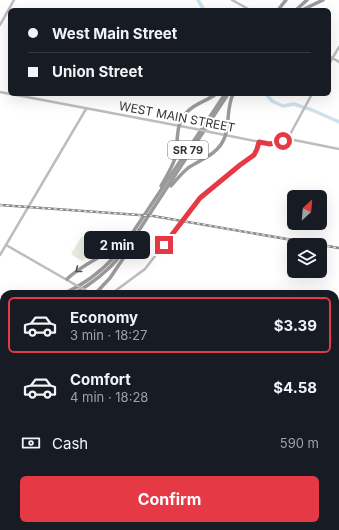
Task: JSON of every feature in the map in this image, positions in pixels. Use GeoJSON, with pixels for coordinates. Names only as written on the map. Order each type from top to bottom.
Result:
{"type":"FeatureCollection","features":[{"type":"Feature","properties":{"kind":"highway"},"geometry":{"type":"LineString","coordinates":[[298,8],[307,0]]}},
{"type":"Feature","properties":{"kind":"highway"},"geometry":{"type":"LineString","coordinates":[[306,8],[323,0]]}},
{"type":"Feature","properties":{"kind":"highway"},"geometry":{"type":"LineString","coordinates":[[159,194],[160,187],[175,159],[178,126],[183,116],[189,110],[213,96]]}},
{"type":"Feature","properties":{"kind":"highway","name":"SR 79"},"geometry":{"type":"LineString","coordinates":[[70,290],[87,281],[110,263],[124,247],[224,96]]}},
{"type":"Feature","properties":{"kind":"highway","name":"SR 79"},"geometry":{"type":"LineString","coordinates":[[79,290],[93,282],[107,271],[119,258],[163,194],[227,96]]}},
{"type":"Feature","properties":{"kind":"highway"},"geometry":{"type":"LineString","coordinates":[[163,194],[185,171],[214,152],[222,144],[226,135],[228,110],[232,96]]}},
{"type":"Feature","properties":{"kind":"highway"},"geometry":{"type":"LineString","coordinates":[[67,279],[84,265],[120,245],[141,221]]}},
{"type":"Feature","properties":{"kind":"highway"},"geometry":{"type":"LineString","coordinates":[[97,290],[113,272],[134,242],[136,234]]}},
{"type":"Feature","properties":{"kind":"street"},"geometry":{"type":"LineString","coordinates":[[232,0],[246,8]]}},
{"type":"Feature","properties":{"kind":"street"},"geometry":{"type":"LineString","coordinates":[[0,25],[8,11]]}},
{"type":"Feature","properties":{"kind":"street"},"geometry":{"type":"LineString","coordinates":[[339,47],[332,58],[339,62]]}},
{"type":"Feature","properties":{"kind":"street","name":"WEST MAIN STREET"},"geometry":{"type":"LineString","coordinates":[[21,96],[259,142],[273,144],[287,140],[297,140],[339,149]]}},
{"type":"Feature","properties":{"kind":"street"},"geometry":{"type":"LineString","coordinates":[[287,140],[311,96]]}},
{"type":"Feature","properties":{"kind":"street"},"geometry":{"type":"LineString","coordinates":[[0,255],[86,109]]}},
{"type":"Feature","properties":{"kind":"street"},"geometry":{"type":"LineString","coordinates":[[116,290],[145,269],[198,200],[253,156],[259,142]]}},
{"type":"Feature","properties":{"kind":"street"},"geometry":{"type":"LineString","coordinates":[[6,245],[85,290]]}},
{"type":"Feature","properties":{"kind":"shaded area"},"geometry":{"type":"Polygon","coordinates":[[[100,231],[114,240],[82,261],[71,254],[82,236],[94,243],[100,231]]]}},
{"type":"Feature","properties":{"kind":"waterway"},"geometry":{"type":"LineString","coordinates":[[198,0],[203,8]]}},
{"type":"Feature","properties":{"kind":"waterway"},"geometry":{"type":"LineString","coordinates":[[268,96],[272,101],[283,106],[294,104],[339,122]]}},
{"type":"Feature","properties":{"kind":"railway"},"geometry":{"type":"LineString","coordinates":[[0,205],[153,216],[339,248]]}},
{"type":"Feature","properties":{"kind":"route"},"geometry":{"type":"LineString","coordinates":[[164,245],[200,198],[240,165],[251,158],[256,153],[259,142],[273,144],[283,141]]}}]}
